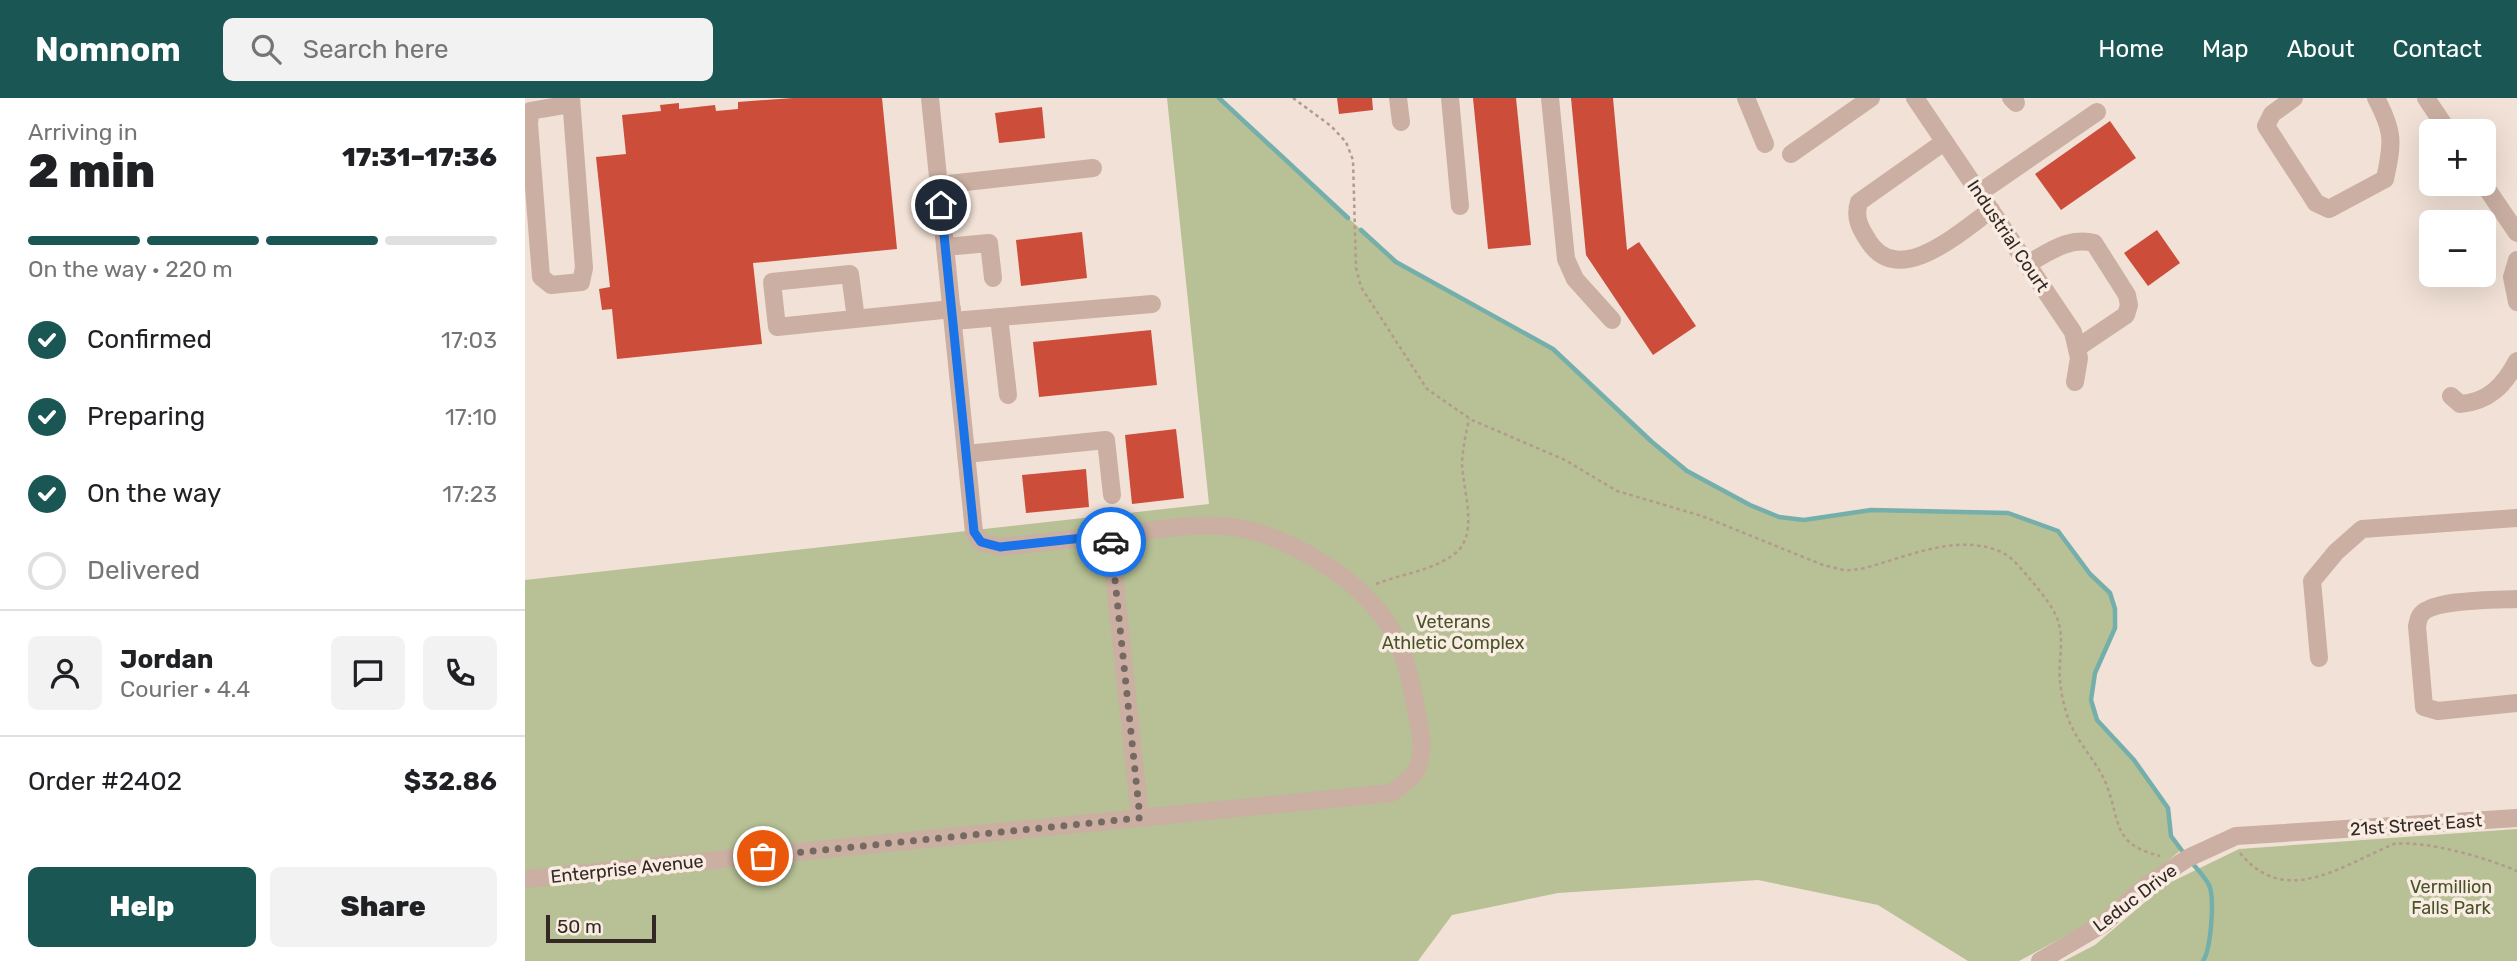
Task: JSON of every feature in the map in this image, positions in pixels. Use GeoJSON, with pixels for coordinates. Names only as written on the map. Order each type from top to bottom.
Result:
{"type":"FeatureCollection","features":[{"type":"Feature","properties":{"kind":"street"},"geometry":{"type":"LineString","coordinates":[[930,98],[966,454],[1106,440],[1112,495]]}},
{"type":"Feature","properties":{"kind":"street"},"geometry":{"type":"LineString","coordinates":[[1398,98],[1401,122]]}},
{"type":"Feature","properties":{"kind":"street"},"geometry":{"type":"LineString","coordinates":[[1450,98],[1460,206]]}},
{"type":"Feature","properties":{"kind":"street"},"geometry":{"type":"LineString","coordinates":[[1550,98],[1566,259],[1575,279],[1612,320]]}},
{"type":"Feature","properties":{"kind":"street"},"geometry":{"type":"LineString","coordinates":[[1746,98],[1765,144]]}},
{"type":"Feature","properties":{"kind":"street"},"geometry":{"type":"LineString","coordinates":[[1791,154],[1871,98]]}},
{"type":"Feature","properties":{"kind":"street","name":"Industrial Court"},"geometry":{"type":"LineString","coordinates":[[1915,98],[2073,332],[2079,358],[2075,382]]}},
{"type":"Feature","properties":{"kind":"street"},"geometry":{"type":"LineString","coordinates":[[2294,98],[2272,114],[2266,126],[2316,203],[2329,209],[2385,179],[2392,147],[2388,121],[2376,98]]}},
{"type":"Feature","properties":{"kind":"street"},"geometry":{"type":"LineString","coordinates":[[2426,98],[2440,119]]}},
{"type":"Feature","properties":{"kind":"street"},"geometry":{"type":"LineString","coordinates":[[571,101],[584,268],[581,282],[551,285],[541,277],[530,111],[571,101]]}},
{"type":"Feature","properties":{"kind":"street"},"geometry":{"type":"LineString","coordinates":[[1979,193],[2097,112]]}},
{"type":"Feature","properties":{"kind":"street"},"geometry":{"type":"LineString","coordinates":[[1944,142],[1859,202],[1856,212],[1859,226],[1876,252],[1894,261],[1924,255],[1991,210]]}},
{"type":"Feature","properties":{"kind":"street"},"geometry":{"type":"LineString","coordinates":[[939,185],[1093,168]]}},
{"type":"Feature","properties":{"kind":"street"},"geometry":{"type":"LineString","coordinates":[[2492,196],[2517,233]]}},
{"type":"Feature","properties":{"kind":"street"},"geometry":{"type":"LineString","coordinates":[[2027,264],[2070,242],[2083,240],[2094,243],[2127,295],[2129,305],[2126,316],[2077,348]]}},
{"type":"Feature","properties":{"kind":"street"},"geometry":{"type":"LineString","coordinates":[[945,247],[989,243],[993,278]]}},
{"type":"Feature","properties":{"kind":"street"},"geometry":{"type":"LineString","coordinates":[[2517,260],[2512,277],[2517,302]]}},
{"type":"Feature","properties":{"kind":"street"},"geometry":{"type":"LineString","coordinates":[[856,319],[850,274],[772,282],[777,327],[856,319],[952,315],[999,317],[1152,304]]}},
{"type":"Feature","properties":{"kind":"street"},"geometry":{"type":"LineString","coordinates":[[999,317],[1008,395]]}},
{"type":"Feature","properties":{"kind":"street"},"geometry":{"type":"LineString","coordinates":[[2451,396],[2460,404],[2475,403],[2490,396],[2504,382],[2517,361]]}},
{"type":"Feature","properties":{"kind":"street","name":"Enterprise Avenue"},"geometry":{"type":"LineString","coordinates":[[525,879],[1391,793],[1415,772],[1420,759],[1420,740],[1409,677],[1393,636],[1376,608],[1360,592],[1317,560],[1290,545],[1239,528],[1200,525],[1000,547],[981,542],[974,532],[966,454]]}},
{"type":"Feature","properties":{"kind":"street"},"geometry":{"type":"LineString","coordinates":[[2319,658],[2312,581],[2336,552],[2362,529],[2517,519]]}},
{"type":"Feature","properties":{"kind":"street"},"geometry":{"type":"LineString","coordinates":[[1110,535],[1140,818]]}},
{"type":"Feature","properties":{"kind":"street"},"geometry":{"type":"LineString","coordinates":[[2517,599],[2442,604],[2428,608],[2420,614],[2417,626],[2424,707],[2438,710],[2517,703]]}},
{"type":"Feature","properties":{"kind":"street","name":"21st Street East"},"geometry":{"type":"LineString","coordinates":[[2315,832],[2517,818]]}},
{"type":"Feature","properties":{"kind":"street","name":"Leduc Drive"},"geometry":{"type":"LineString","coordinates":[[2040,961],[2103,924],[2147,885],[2188,858],[2235,836],[2315,832]]}},
{"type":"Feature","properties":{"kind":"path"},"geometry":{"type":"LineString","coordinates":[[1293,98],[1331,125],[1346,142],[1353,160],[1356,268],[1361,287],[1427,389],[1469,419],[1565,460],[1617,491],[1702,516],[1823,565],[1844,570],[1863,568],[1923,550],[1951,545],[1977,544],[2002,552],[2018,564],[2041,591],[2058,620],[2061,646],[2060,682],[2065,709],[2073,733],[2106,784],[2117,824],[2127,842],[2143,852],[2160,856]]}},
{"type":"Feature","properties":{"kind":"path"},"geometry":{"type":"LineString","coordinates":[[1360,592],[1397,576],[1433,566],[1455,554],[1466,536],[1462,463],[1469,419]]}},
{"type":"Feature","properties":{"kind":"path"},"geometry":{"type":"LineString","coordinates":[[2239,852],[2252,868],[2266,876],[2281,879],[2301,880],[2322,876],[2394,844],[2406,842],[2478,858],[2517,871]]}},
{"type":"Feature","properties":{"kind":"green space","name":"Veterans Athletic Complex"},"geometry":{"type":"Polygon","coordinates":[[[1167,98],[1219,98],[1396,262],[1553,349],[1687,471],[1750,505],[1779,517],[1804,520],[1871,510],[2008,513],[2058,531],[2090,574],[2110,593],[2115,609],[2115,628],[2095,673],[2091,700],[2097,720],[2134,760],[2168,808],[2171,836],[2181,850],[2095,920],[2019,961],[1968,961],[1878,905],[1758,880],[1558,893],[1452,915],[1418,961],[525,961],[525,580],[1209,504],[1167,98]]]}},
{"type":"Feature","properties":{"kind":"green space","name":"Vermillion Falls Park"},"geometry":{"type":"Polygon","coordinates":[[[2517,829],[2517,961],[2064,961],[2095,945],[2165,885],[2239,849],[2517,829]]]}},
{"type":"Feature","properties":{"kind":"building"},"geometry":{"type":"Polygon","coordinates":[[[793,98],[882,98],[897,249],[753,263],[762,344],[617,359],[612,309],[602,310],[599,289],[610,287],[596,157],[626,154],[622,115],[661,111],[660,105],[679,103],[679,109],[715,105],[716,111],[738,109],[738,102],[793,98]]]}},
{"type":"Feature","properties":{"kind":"building"},"geometry":{"type":"Polygon","coordinates":[[[1337,98],[1372,98],[1373,110],[1339,114],[1337,98]]]}},
{"type":"Feature","properties":{"kind":"building"},"geometry":{"type":"Polygon","coordinates":[[[1473,98],[1516,98],[1531,245],[1488,249],[1473,98]]]}},
{"type":"Feature","properties":{"kind":"building"},"geometry":{"type":"Polygon","coordinates":[[[1571,98],[1613,98],[1627,250],[1639,242],[1696,326],[1653,355],[1586,255],[1571,98]]]}},
{"type":"Feature","properties":{"kind":"building"},"geometry":{"type":"Polygon","coordinates":[[[1042,107],[1045,138],[999,143],[995,113],[1042,107]]]}},
{"type":"Feature","properties":{"kind":"building"},"geometry":{"type":"Polygon","coordinates":[[[2110,121],[2136,158],[2061,210],[2035,174],[2110,121]]]}},
{"type":"Feature","properties":{"kind":"building"},"geometry":{"type":"Polygon","coordinates":[[[2157,230],[2180,263],[2148,286],[2124,253],[2157,230]]]}},
{"type":"Feature","properties":{"kind":"building"},"geometry":{"type":"Polygon","coordinates":[[[1082,232],[1087,278],[1021,286],[1016,240],[1082,232]]]}},
{"type":"Feature","properties":{"kind":"building"},"geometry":{"type":"Polygon","coordinates":[[[1151,330],[1157,385],[1039,397],[1033,342],[1151,330]]]}},
{"type":"Feature","properties":{"kind":"building"},"geometry":{"type":"Polygon","coordinates":[[[1176,429],[1184,498],[1132,504],[1125,435],[1176,429]]]}},
{"type":"Feature","properties":{"kind":"building"},"geometry":{"type":"Polygon","coordinates":[[[1086,469],[1089,507],[1026,513],[1022,475],[1086,469]]]}},
{"type":"Feature","properties":{"kind":"waterway"},"geometry":{"type":"LineString","coordinates":[[1219,98],[1348,218]]}},
{"type":"Feature","properties":{"kind":"waterway"},"geometry":{"type":"LineString","coordinates":[[1361,230],[1396,262],[1553,349],[1652,442],[1687,471],[1750,505],[1779,517],[1804,520],[1871,510],[2008,513],[2058,531],[2090,574],[2110,593],[2115,609],[2115,628],[2095,673],[2091,700],[2097,720],[2134,760],[2168,808],[2171,836],[2186,856]]}},
{"type":"Feature","properties":{"kind":"waterway"},"geometry":{"type":"LineString","coordinates":[[2192,863],[2209,885],[2211,892],[2210,935],[2203,961]]}},
{"type":"Feature","properties":{"kind":"way so far"},"geometry":{"type":"LineString","coordinates":[[763,856],[1140,818],[1111,542]]}},
{"type":"Feature","properties":{"kind":"route"},"geometry":{"type":"LineString","coordinates":[[941,205],[974,532],[981,542],[1000,547],[1110,535],[1111,542]]}}]}
